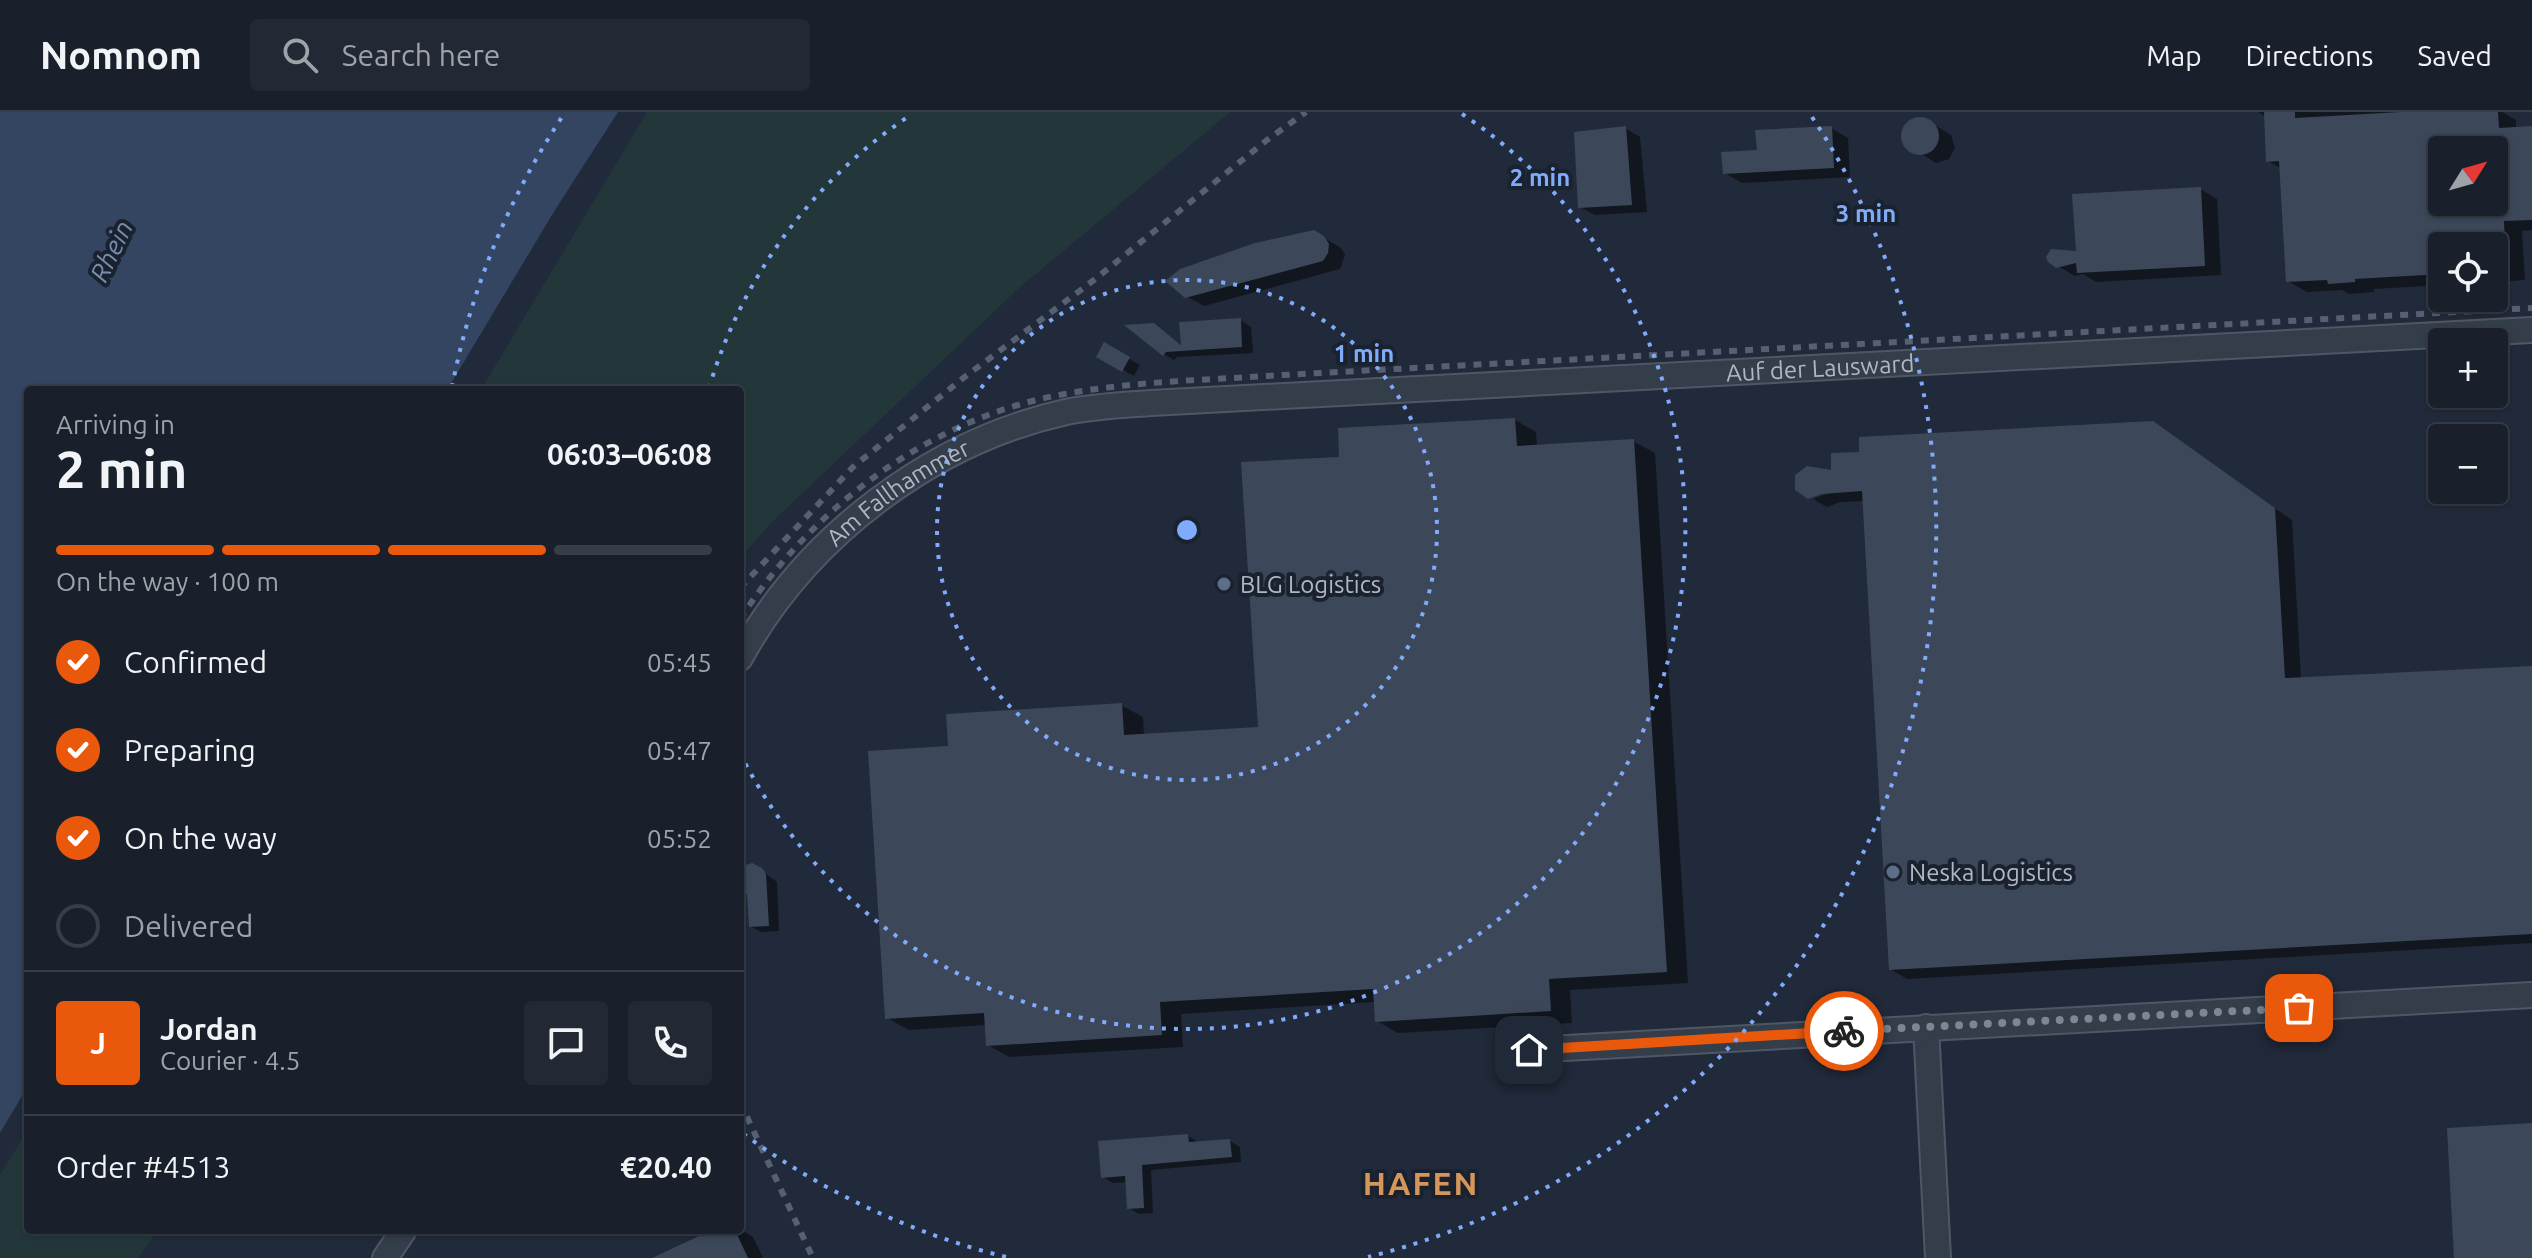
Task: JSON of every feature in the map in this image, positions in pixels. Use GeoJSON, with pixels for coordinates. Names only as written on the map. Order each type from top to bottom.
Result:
{"type":"FeatureCollection","features":[{"type":"Feature","properties":{"kind":"street","name":"Auf der Lausward"},"geometry":{"type":"LineString","coordinates":[[1109,406],[2532,330]]}},
{"type":"Feature","properties":{"kind":"street","name":"Am Fallhammer"},"geometry":{"type":"LineString","coordinates":[[744,651],[768,612],[803,569],[855,519],[897,487],[979,441],[1065,413],[1109,406]]}},
{"type":"Feature","properties":{"kind":"street"},"geometry":{"type":"LineString","coordinates":[[1529,1050],[2532,995]]}},
{"type":"Feature","properties":{"kind":"street"},"geometry":{"type":"LineString","coordinates":[[1926,1027],[1938,1258]]}},
{"type":"Feature","properties":{"kind":"street"},"geometry":{"type":"LineString","coordinates":[[385,1258],[401,1234]]}},
{"type":"Feature","properties":{"kind":"green space"},"geometry":{"type":"Polygon","coordinates":[[[647,112],[1230,112],[1019,288],[772,522],[744,554],[744,386],[483,386],[647,112]]]}},
{"type":"Feature","properties":{"kind":"green space"},"geometry":{"type":"Polygon","coordinates":[[[24,1136],[24,1234],[155,1234],[138,1258],[0,1258],[0,1175],[24,1136]]]}},
{"type":"Feature","properties":{"kind":"water","name":"Rhein"},"geometry":{"type":"Polygon","coordinates":[[[0,112],[618,112],[449,386],[24,386],[24,1093],[0,1133],[0,112]]]}},
{"type":"Feature","properties":{"kind":"building"},"geometry":{"type":"Polygon","coordinates":[[[2264,112],[2295,112],[2295,118],[2401,112],[2498,112],[2499,128],[2532,126],[2532,220],[2504,221],[2504,232],[2428,232],[2428,275],[2355,279],[2355,282],[2328,284],[2327,280],[2286,282],[2279,161],[2266,162],[2264,112]]]}},
{"type":"Feature","properties":{"kind":"building"},"geometry":{"type":"Polygon","coordinates":[[[1920,117],[1933,123],[1939,136],[1933,149],[1920,155],[1907,149],[1901,136],[1907,123],[1920,117]]]}},
{"type":"Feature","properties":{"kind":"building"},"geometry":{"type":"Polygon","coordinates":[[[1626,126],[1632,205],[1578,208],[1574,132],[1626,126]]]}},
{"type":"Feature","properties":{"kind":"building"},"geometry":{"type":"Polygon","coordinates":[[[1832,126],[1834,168],[1723,174],[1721,152],[1757,150],[1755,130],[1832,126]]]}},
{"type":"Feature","properties":{"kind":"building"},"geometry":{"type":"Polygon","coordinates":[[[2201,187],[2205,266],[2077,273],[2076,263],[2056,268],[2048,262],[2046,257],[2051,249],[2076,251],[2072,194],[2201,187]]]}},
{"type":"Feature","properties":{"kind":"building"},"geometry":{"type":"Polygon","coordinates":[[[1314,230],[1324,236],[1329,244],[1323,261],[1185,298],[1165,281],[1180,269],[1255,243],[1314,230]]]}},
{"type":"Feature","properties":{"kind":"building"},"geometry":{"type":"Polygon","coordinates":[[[1241,318],[1242,347],[1166,352],[1163,356],[1124,325],[1154,323],[1181,345],[1179,322],[1241,318]]]}},
{"type":"Feature","properties":{"kind":"building"},"geometry":{"type":"Polygon","coordinates":[[[1104,342],[1130,357],[1122,372],[1096,357],[1104,342]]]}},
{"type":"Feature","properties":{"kind":"building"},"geometry":{"type":"Polygon","coordinates":[[[1515,418],[1517,446],[1634,439],[1667,972],[1549,979],[1551,1011],[1375,1022],[1373,989],[1160,1002],[1162,1035],[986,1046],[984,1013],[885,1019],[868,751],[948,746],[946,714],[1122,703],[1124,735],[1258,727],[1241,462],[1339,457],[1338,428],[1515,418]]]}},
{"type":"Feature","properties":{"kind":"building"},"geometry":{"type":"Polygon","coordinates":[[[2153,421],[2275,508],[2285,678],[2532,666],[2532,934],[1889,970],[1862,491],[1822,494],[1808,499],[1795,490],[1795,475],[1807,466],[1831,470],[1831,453],[1859,452],[1859,437],[2153,421]]]}},
{"type":"Feature","properties":{"kind":"building"},"geometry":{"type":"Polygon","coordinates":[[[752,863],[766,874],[769,926],[749,927],[744,866],[752,863]]]}},
{"type":"Feature","properties":{"kind":"building"},"geometry":{"type":"Polygon","coordinates":[[[2532,1123],[2532,1258],[2454,1258],[2447,1128],[2532,1123]]]}},
{"type":"Feature","properties":{"kind":"building"},"geometry":{"type":"Polygon","coordinates":[[[1188,1134],[1189,1142],[1230,1139],[1232,1157],[1142,1165],[1144,1208],[1127,1209],[1125,1176],[1101,1178],[1098,1141],[1188,1134]]]}},
{"type":"Feature","properties":{"kind":"building"},"geometry":{"type":"Polygon","coordinates":[[[703,1234],[737,1234],[748,1258],[652,1258],[703,1234]]]}},
{"type":"Feature","properties":{"kind":"railway"},"geometry":{"type":"LineString","coordinates":[[744,584],[853,467],[1306,112]]}},
{"type":"Feature","properties":{"kind":"railway"},"geometry":{"type":"LineString","coordinates":[[744,613],[802,541],[838,506],[877,475],[919,448],[964,425],[1011,407],[1059,395],[1199,380],[2532,308]]}},
{"type":"Feature","properties":{"kind":"railway"},"geometry":{"type":"LineString","coordinates":[[744,1111],[813,1258]]}},
{"type":"Feature","properties":{"kind":"way so far"},"geometry":{"type":"LineString","coordinates":[[1844,1031],[2299,1008]]}},
{"type":"Feature","properties":{"kind":"place","name":"BLG Logistics"},"geometry":{"type":"Point","coordinates":[1224,584]}},
{"type":"Feature","properties":{"kind":"place","name":"Neska Logistics"},"geometry":{"type":"Point","coordinates":[1893,872]}},
{"type":"Feature","properties":{"kind":"district","name":"HAFEN"},"geometry":{"type":"Point","coordinates":[1421,1183]}},
{"type":"Feature","properties":{"kind":"route"},"geometry":{"type":"LineString","coordinates":[[1529,1050],[1844,1031]]}}]}
